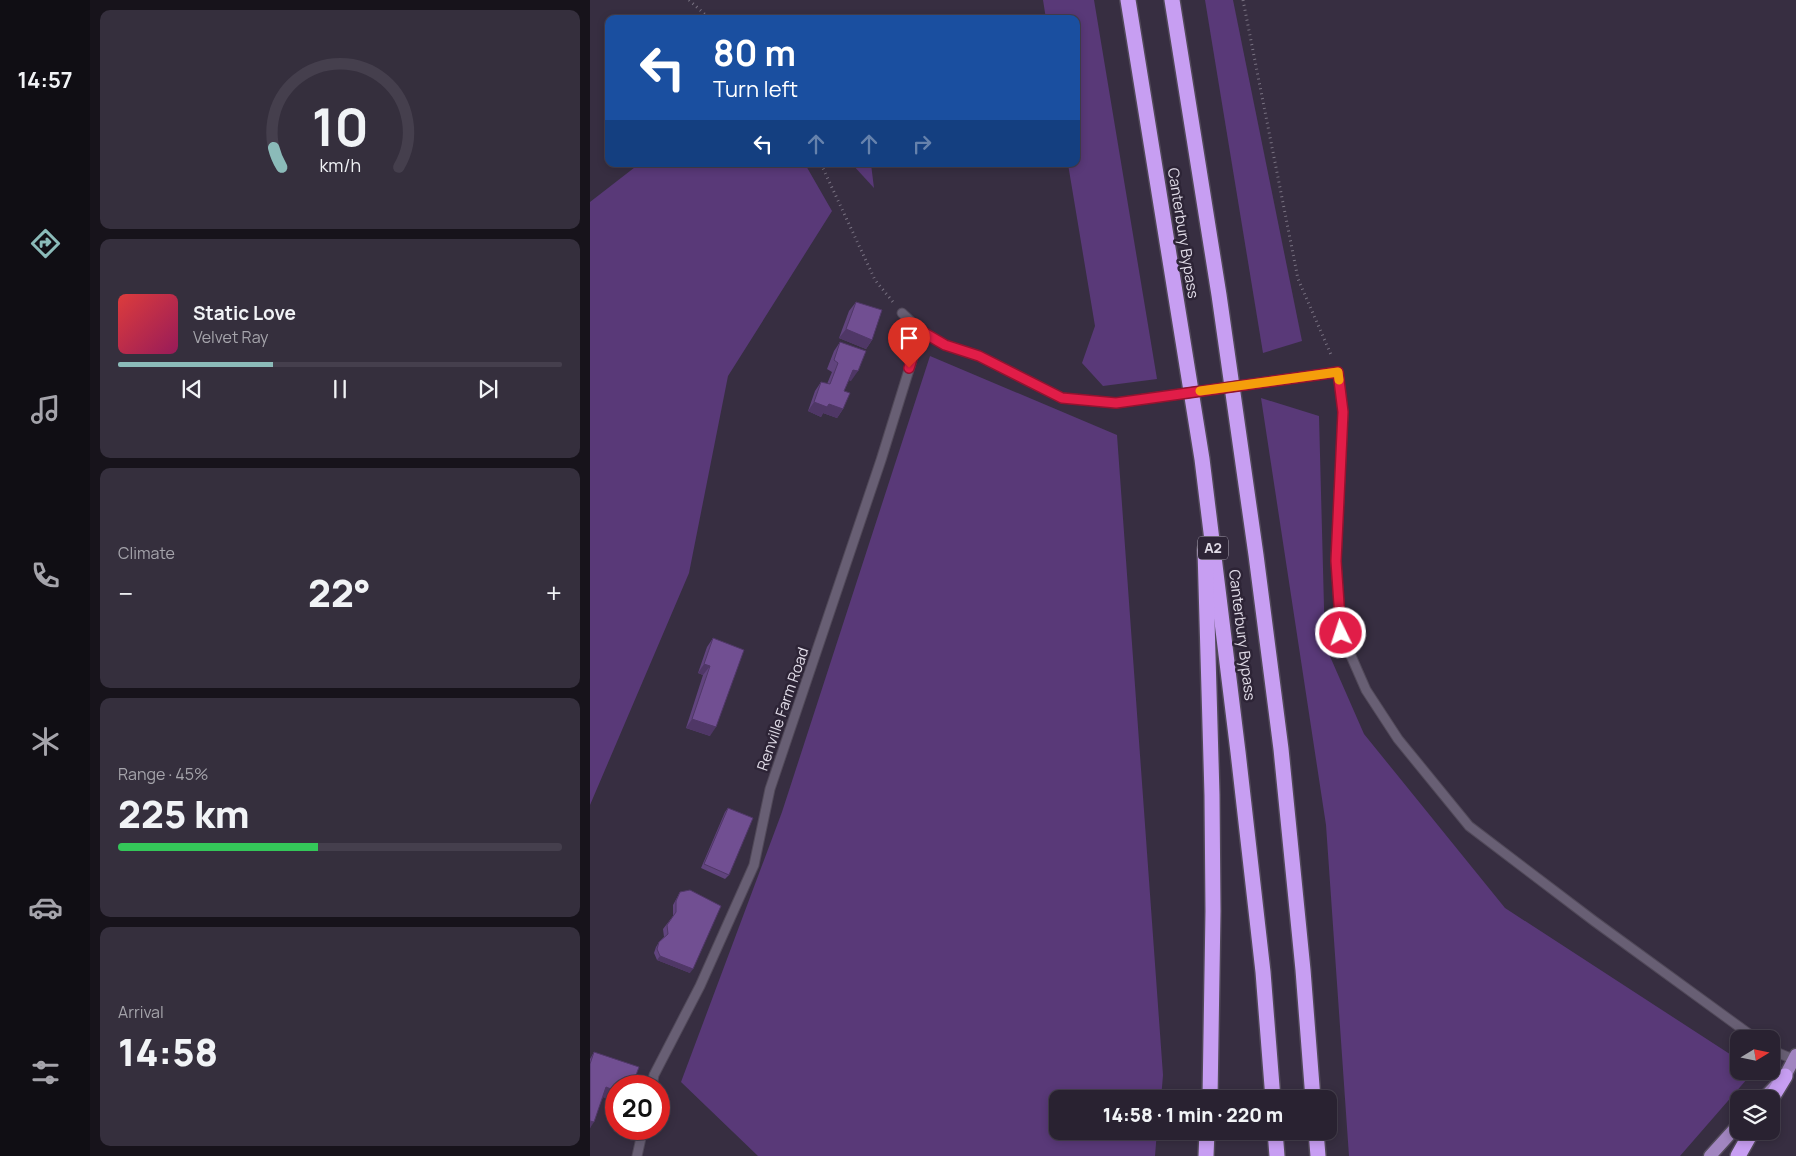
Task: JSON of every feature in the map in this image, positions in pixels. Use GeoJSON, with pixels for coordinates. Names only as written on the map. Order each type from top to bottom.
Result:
{"type":"FeatureCollection","features":[{"type":"Feature","properties":{"kind":"highway","name":"Canterbury Bypass"},"geometry":{"type":"LineString","coordinates":[[1128,0],[1202,459],[1263,972],[1272,1090]]}},
{"type":"Feature","properties":{"kind":"highway","name":"Canterbury Bypass"},"geometry":{"type":"LineString","coordinates":[[1172,0],[1258,564],[1281,749],[1303,970],[1312,1090]]}},
{"type":"Feature","properties":{"kind":"highway","name":"A2"},"geometry":{"type":"LineString","coordinates":[[1202,459],[1212,794],[1210,1090]]}},
{"type":"Feature","properties":{"kind":"highway"},"geometry":{"type":"LineString","coordinates":[[1776,1090],[1785,1076]]}},
{"type":"Feature","properties":{"kind":"highway"},"geometry":{"type":"LineString","coordinates":[[1206,1156],[1207,1140]]}},
{"type":"Feature","properties":{"kind":"highway"},"geometry":{"type":"LineString","coordinates":[[1276,1140],[1277,1156]]}},
{"type":"Feature","properties":{"kind":"highway"},"geometry":{"type":"LineString","coordinates":[[1317,1140],[1318,1156]]}},
{"type":"Feature","properties":{"kind":"highway"},"geometry":{"type":"LineString","coordinates":[[1738,1156],[1747,1140]]}},
{"type":"Feature","properties":{"kind":"main road"},"geometry":{"type":"LineString","coordinates":[[1772,1090],[1785,1076],[1794,1057]]}},
{"type":"Feature","properties":{"kind":"main road"},"geometry":{"type":"LineString","coordinates":[[1710,1156],[1730,1134]]}},
{"type":"Feature","properties":{"kind":"lane"},"geometry":{"type":"LineString","coordinates":[[902,313],[921,331],[945,345],[979,356],[1062,398],[1116,403],[1338,372],[1343,412],[1336,561],[1341,633],[1366,690],[1398,738],[1470,826],[1744,1030]]}},
{"type":"Feature","properties":{"kind":"lane","name":"Renville Farm Road"},"geometry":{"type":"LineString","coordinates":[[654,1075],[700,986],[754,865],[770,789],[881,460],[921,331]]}},
{"type":"Feature","properties":{"kind":"lane"},"geometry":{"type":"LineString","coordinates":[[1780,1053],[1794,1057]]}},
{"type":"Feature","properties":{"kind":"lane"},"geometry":{"type":"LineString","coordinates":[[637,1156],[641,1140]]}},
{"type":"Feature","properties":{"kind":"path"},"geometry":{"type":"LineString","coordinates":[[689,0],[706,15]]}},
{"type":"Feature","properties":{"kind":"path"},"geometry":{"type":"LineString","coordinates":[[1243,0],[1298,279],[1338,372]]}},
{"type":"Feature","properties":{"kind":"path"},"geometry":{"type":"LineString","coordinates":[[822,167],[876,280],[902,313]]}},
{"type":"Feature","properties":{"kind":"shaded area"},"geometry":{"type":"Polygon","coordinates":[[[1043,0],[1094,0],[1157,379],[1103,386],[1082,363],[1095,326],[1068,167],[1080,167],[1080,15],[1045,15],[1043,0]]]}},
{"type":"Feature","properties":{"kind":"shaded area"},"geometry":{"type":"Polygon","coordinates":[[[1205,0],[1233,0],[1302,341],[1263,353],[1205,0]]]}},
{"type":"Feature","properties":{"kind":"shaded area"},"geometry":{"type":"Polygon","coordinates":[[[635,167],[807,167],[832,211],[728,376],[689,573],[590,805],[590,202],[635,167]]]}},
{"type":"Feature","properties":{"kind":"shaded area"},"geometry":{"type":"Polygon","coordinates":[[[855,167],[871,167],[874,188],[855,167]]]}},
{"type":"Feature","properties":{"kind":"shaded area"},"geometry":{"type":"Polygon","coordinates":[[[930,356],[1117,435],[1163,1075],[1162,1090],[1049,1090],[1049,1140],[1156,1140],[1155,1156],[758,1156],[681,1082],[782,812],[930,356]]]}},
{"type":"Feature","properties":{"kind":"shaded area"},"geometry":{"type":"Polygon","coordinates":[[[1261,398],[1319,416],[1325,645],[1364,734],[1505,908],[1730,1054],[1730,1080],[1746,1080],[1737,1090],[1730,1090],[1730,1099],[1680,1156],[1349,1156],[1326,825],[1261,398]]]}},
{"type":"Feature","properties":{"kind":"building"},"geometry":{"type":"Polygon","coordinates":[[[856,302],[882,310],[872,340],[846,329],[856,302]]]}},
{"type":"Feature","properties":{"kind":"building"},"geometry":{"type":"Polygon","coordinates":[[[840,342],[866,351],[858,371],[853,370],[844,391],[850,393],[843,409],[829,404],[827,407],[814,402],[821,382],[830,384],[838,363],[834,360],[840,342]]]}},
{"type":"Feature","properties":{"kind":"building"},"geometry":{"type":"Polygon","coordinates":[[[713,638],[744,650],[716,727],[692,719],[710,666],[704,664],[713,638]]]}},
{"type":"Feature","properties":{"kind":"building"},"geometry":{"type":"Polygon","coordinates":[[[728,808],[753,818],[729,875],[704,864],[728,808]]]}},
{"type":"Feature","properties":{"kind":"building"},"geometry":{"type":"Polygon","coordinates":[[[690,890],[721,906],[693,969],[660,956],[657,949],[659,942],[668,934],[667,925],[676,912],[676,901],[680,892],[690,890]]]}},
{"type":"Feature","properties":{"kind":"building"},"geometry":{"type":"Polygon","coordinates":[[[594,1052],[639,1067],[636,1075],[605,1075],[605,1090],[594,1122],[590,1121],[590,1064],[594,1052]]]}},
{"type":"Feature","properties":{"kind":"slow traffic"},"geometry":{"type":"LineString","coordinates":[[1200,391],[1338,372],[1339,380]]}},
{"type":"Feature","properties":{"kind":"route"},"geometry":{"type":"LineString","coordinates":[[909,368],[921,331],[945,345],[979,356],[1062,398],[1116,403],[1338,372],[1343,412],[1336,561],[1341,633]]}}]}
